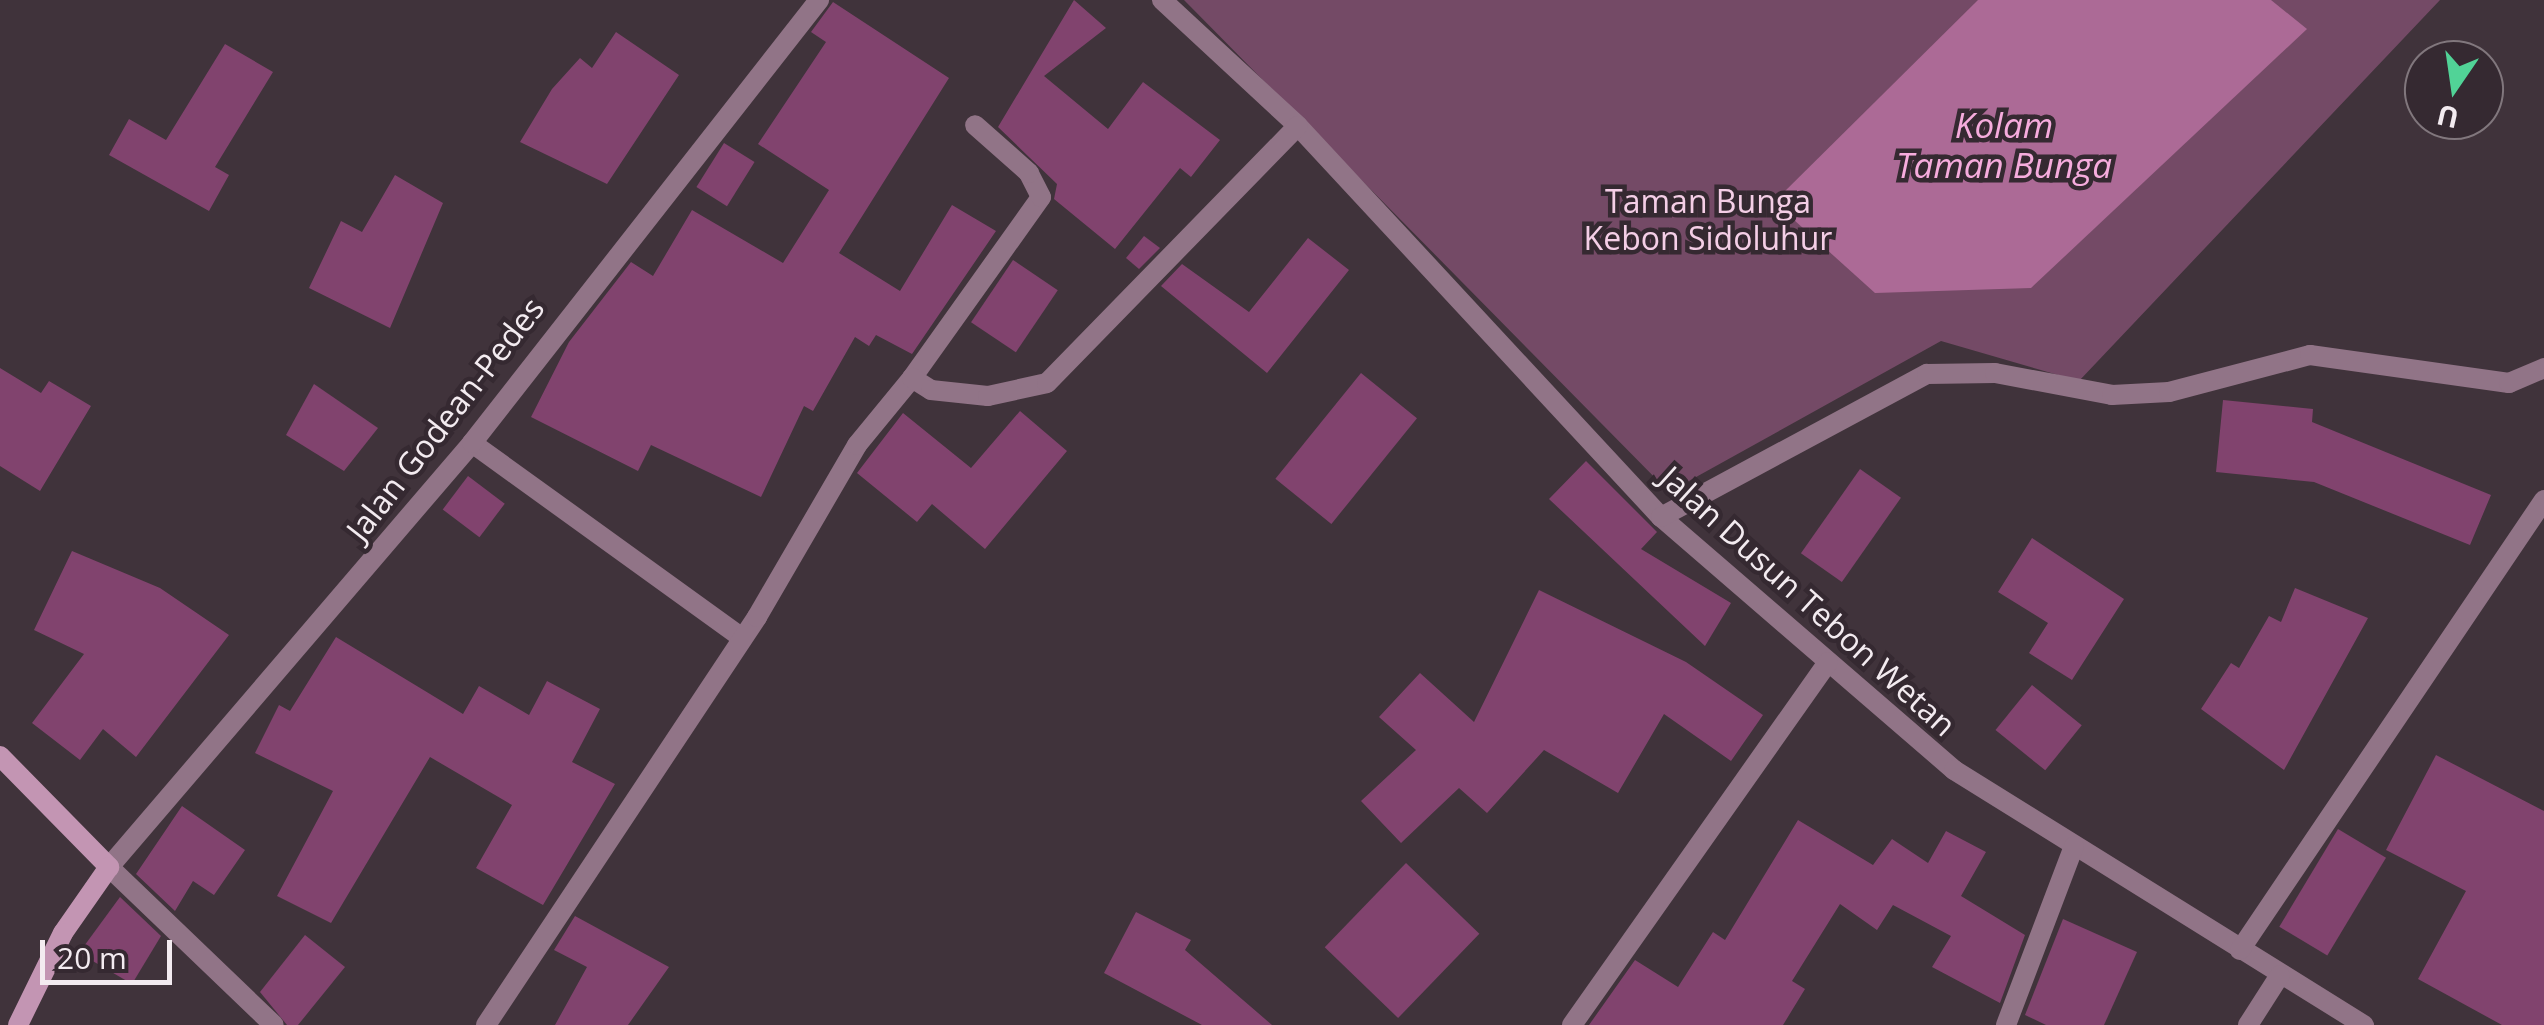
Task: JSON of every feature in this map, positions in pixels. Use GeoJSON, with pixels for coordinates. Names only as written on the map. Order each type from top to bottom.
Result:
{"type":"FeatureCollection","features":[{"type":"Feature","properties":{"kind":"main road"},"geometry":{"type":"LineString","coordinates":[[0,756],[109,867],[63,932],[18,1025]]}},
{"type":"Feature","properties":{"kind":"street","name":"Jalan Godean-Pedes"},"geometry":{"type":"LineString","coordinates":[[109,867],[472,443],[819,0]]}},
{"type":"Feature","properties":{"kind":"street","name":"Jalan Dusun Tebon Wetan"},"geometry":{"type":"LineString","coordinates":[[1162,0],[1298,126],[1660,517],[1954,770],[2364,1025]]}},
{"type":"Feature","properties":{"kind":"street"},"geometry":{"type":"LineString","coordinates":[[486,1025],[742,638],[857,445],[912,378],[1041,197],[1029,172],[974,125]]}},
{"type":"Feature","properties":{"kind":"street"},"geometry":{"type":"LineString","coordinates":[[912,378],[931,390],[988,396],[1047,383],[1298,126]]}},
{"type":"Feature","properties":{"kind":"street"},"geometry":{"type":"LineString","coordinates":[[1660,517],[1927,374],[1994,373],[2112,395],[2169,392],[2310,355],[2509,383],[2544,368]]}},
{"type":"Feature","properties":{"kind":"street"},"geometry":{"type":"LineString","coordinates":[[472,443],[742,638]]}},
{"type":"Feature","properties":{"kind":"street"},"geometry":{"type":"LineString","coordinates":[[2240,950],[2544,500]]}},
{"type":"Feature","properties":{"kind":"street"},"geometry":{"type":"LineString","coordinates":[[1583,1021],[1828,662]]}},
{"type":"Feature","properties":{"kind":"street"},"geometry":{"type":"LineString","coordinates":[[2006,1025],[2074,846]]}},
{"type":"Feature","properties":{"kind":"street"},"geometry":{"type":"LineString","coordinates":[[109,867],[274,1025]]}},
{"type":"Feature","properties":{"kind":"street"},"geometry":{"type":"LineString","coordinates":[[2248,1025],[2280,975]]}},
{"type":"Feature","properties":{"kind":"green space","name":"Taman Bunga Kebon Sidoluhur"},"geometry":{"type":"Polygon","coordinates":[[[1184,0],[2440,0],[2079,381],[1941,341],[1669,492],[1184,0]]]}},
{"type":"Feature","properties":{"kind":"water","name":"Kolam Taman Bunga"},"geometry":{"type":"Polygon","coordinates":[[[1978,0],[2271,0],[2307,29],[2031,288],[1875,293],[1774,202],[1978,0]]]}},
{"type":"Feature","properties":{"kind":"building"},"geometry":{"type":"Polygon","coordinates":[[[1074,0],[1106,28],[1044,76],[1108,129],[1143,82],[1220,140],[1191,177],[1180,168],[1115,249],[1054,199],[1057,184],[998,127],[1074,0]]]}},
{"type":"Feature","properties":{"kind":"building"},"geometry":{"type":"Polygon","coordinates":[[[833,2],[949,78],[839,253],[900,291],[952,205],[996,231],[912,354],[876,335],[869,346],[855,337],[813,411],[804,406],[761,497],[651,445],[638,471],[531,417],[569,342],[631,262],[653,276],[692,210],[783,263],[829,190],[758,144],[826,42],[811,32],[833,2]]]}},
{"type":"Feature","properties":{"kind":"building"},"geometry":{"type":"Polygon","coordinates":[[[616,32],[679,75],[607,184],[520,142],[552,89],[580,58],[592,68],[616,32]]]}},
{"type":"Feature","properties":{"kind":"building"},"geometry":{"type":"Polygon","coordinates":[[[225,44],[273,72],[215,167],[229,175],[209,211],[109,155],[129,119],[166,140],[225,44]]]}},
{"type":"Feature","properties":{"kind":"building"},"geometry":{"type":"Polygon","coordinates":[[[724,143],[755,162],[727,206],[696,187],[724,143]]]}},
{"type":"Feature","properties":{"kind":"building"},"geometry":{"type":"Polygon","coordinates":[[[395,175],[443,203],[390,328],[309,288],[341,221],[362,232],[395,175]]]}},
{"type":"Feature","properties":{"kind":"building"},"geometry":{"type":"Polygon","coordinates":[[[1144,236],[1160,248],[1139,269],[1126,258],[1144,236]]]}},
{"type":"Feature","properties":{"kind":"building"},"geometry":{"type":"Polygon","coordinates":[[[1308,238],[1349,270],[1267,373],[1161,286],[1182,264],[1249,312],[1308,238]]]}},
{"type":"Feature","properties":{"kind":"building"},"geometry":{"type":"Polygon","coordinates":[[[1013,260],[1058,290],[1016,352],[971,322],[1013,260]]]}},
{"type":"Feature","properties":{"kind":"building"},"geometry":{"type":"Polygon","coordinates":[[[0,368],[41,393],[49,381],[91,406],[40,491],[0,466],[0,368]]]}},
{"type":"Feature","properties":{"kind":"building"},"geometry":{"type":"Polygon","coordinates":[[[1361,373],[1417,418],[1331,524],[1275,479],[1361,373]]]}},
{"type":"Feature","properties":{"kind":"building"},"geometry":{"type":"Polygon","coordinates":[[[314,384],[378,428],[344,471],[286,435],[314,384]]]}},
{"type":"Feature","properties":{"kind":"building"},"geometry":{"type":"Polygon","coordinates":[[[2223,400],[2313,409],[2312,422],[2491,495],[2470,545],[2314,482],[2216,472],[2223,400]]]}},
{"type":"Feature","properties":{"kind":"building"},"geometry":{"type":"Polygon","coordinates":[[[1020,411],[1067,451],[985,549],[932,504],[917,522],[857,473],[903,413],[971,468],[1020,411]]]}},
{"type":"Feature","properties":{"kind":"building"},"geometry":{"type":"Polygon","coordinates":[[[1586,461],[1657,532],[1641,549],[1731,603],[1705,646],[1549,499],[1586,461]]]}},
{"type":"Feature","properties":{"kind":"building"},"geometry":{"type":"Polygon","coordinates":[[[1860,469],[1901,498],[1842,582],[1801,553],[1860,469]]]}},
{"type":"Feature","properties":{"kind":"building"},"geometry":{"type":"Polygon","coordinates":[[[468,476],[505,504],[479,537],[443,510],[468,476]]]}},
{"type":"Feature","properties":{"kind":"building"},"geometry":{"type":"Polygon","coordinates":[[[2032,538],[2124,599],[2072,680],[2029,653],[2048,623],[1998,592],[2032,538]]]}},
{"type":"Feature","properties":{"kind":"building"},"geometry":{"type":"Polygon","coordinates":[[[72,551],[160,588],[229,635],[136,757],[103,729],[80,760],[32,723],[84,654],[34,630],[72,551]]]}},
{"type":"Feature","properties":{"kind":"building"},"geometry":{"type":"Polygon","coordinates":[[[2295,588],[2368,618],[2284,770],[2201,709],[2231,663],[2239,668],[2269,616],[2281,622],[2295,588]]]}},
{"type":"Feature","properties":{"kind":"building"},"geometry":{"type":"Polygon","coordinates":[[[1539,590],[1686,662],[1763,715],[1731,761],[1664,714],[1618,793],[1544,750],[1487,813],[1459,788],[1401,843],[1361,801],[1416,750],[1379,717],[1420,673],[1474,722],[1539,590]]]}},
{"type":"Feature","properties":{"kind":"building"},"geometry":{"type":"Polygon","coordinates":[[[336,637],[463,714],[479,686],[529,715],[547,681],[600,709],[572,762],[615,784],[543,905],[476,868],[512,805],[430,757],[331,923],[277,896],[333,791],[255,753],[279,705],[290,711],[336,637]]]}},
{"type":"Feature","properties":{"kind":"building"},"geometry":{"type":"Polygon","coordinates":[[[2032,685],[2082,725],[2045,770],[1995,730],[2032,685]]]}},
{"type":"Feature","properties":{"kind":"building"},"geometry":{"type":"Polygon","coordinates":[[[2436,755],[2544,811],[2544,1025],[2502,1025],[2418,979],[2466,891],[2386,850],[2436,755]]]}},
{"type":"Feature","properties":{"kind":"building"},"geometry":{"type":"Polygon","coordinates":[[[182,806],[245,850],[214,895],[193,881],[175,911],[136,874],[182,806]]]}},
{"type":"Feature","properties":{"kind":"building"},"geometry":{"type":"Polygon","coordinates":[[[1798,820],[1873,865],[1892,839],[1928,863],[1946,831],[1986,852],[1961,896],[2025,935],[2000,1003],[1932,967],[1951,936],[1893,905],[1877,930],[1840,904],[1792,981],[1805,989],[1783,1025],[1589,1025],[1635,960],[1678,987],[1713,932],[1725,940],[1798,820]]]}},
{"type":"Feature","properties":{"kind":"building"},"geometry":{"type":"Polygon","coordinates":[[[2338,829],[2386,858],[2327,956],[2279,927],[2338,829]]]}},
{"type":"Feature","properties":{"kind":"building"},"geometry":{"type":"Polygon","coordinates":[[[1406,863],[1479,934],[1398,1018],[1325,947],[1406,863]]]}},
{"type":"Feature","properties":{"kind":"building"},"geometry":{"type":"Polygon","coordinates":[[[120,897],[161,936],[132,984],[79,953],[120,897]]]}},
{"type":"Feature","properties":{"kind":"building"},"geometry":{"type":"Polygon","coordinates":[[[1136,912],[1191,940],[1185,950],[1272,1025],[1202,1025],[1104,973],[1136,912]]]}},
{"type":"Feature","properties":{"kind":"building"},"geometry":{"type":"Polygon","coordinates":[[[575,916],[669,967],[628,1025],[555,1025],[587,967],[554,950],[575,916]]]}},
{"type":"Feature","properties":{"kind":"building"},"geometry":{"type":"Polygon","coordinates":[[[2063,919],[2137,952],[2104,1025],[2046,1025],[2025,1015],[2063,919]]]}},
{"type":"Feature","properties":{"kind":"building"},"geometry":{"type":"Polygon","coordinates":[[[305,935],[345,967],[298,1025],[287,1025],[260,992],[305,935]]]}}]}
